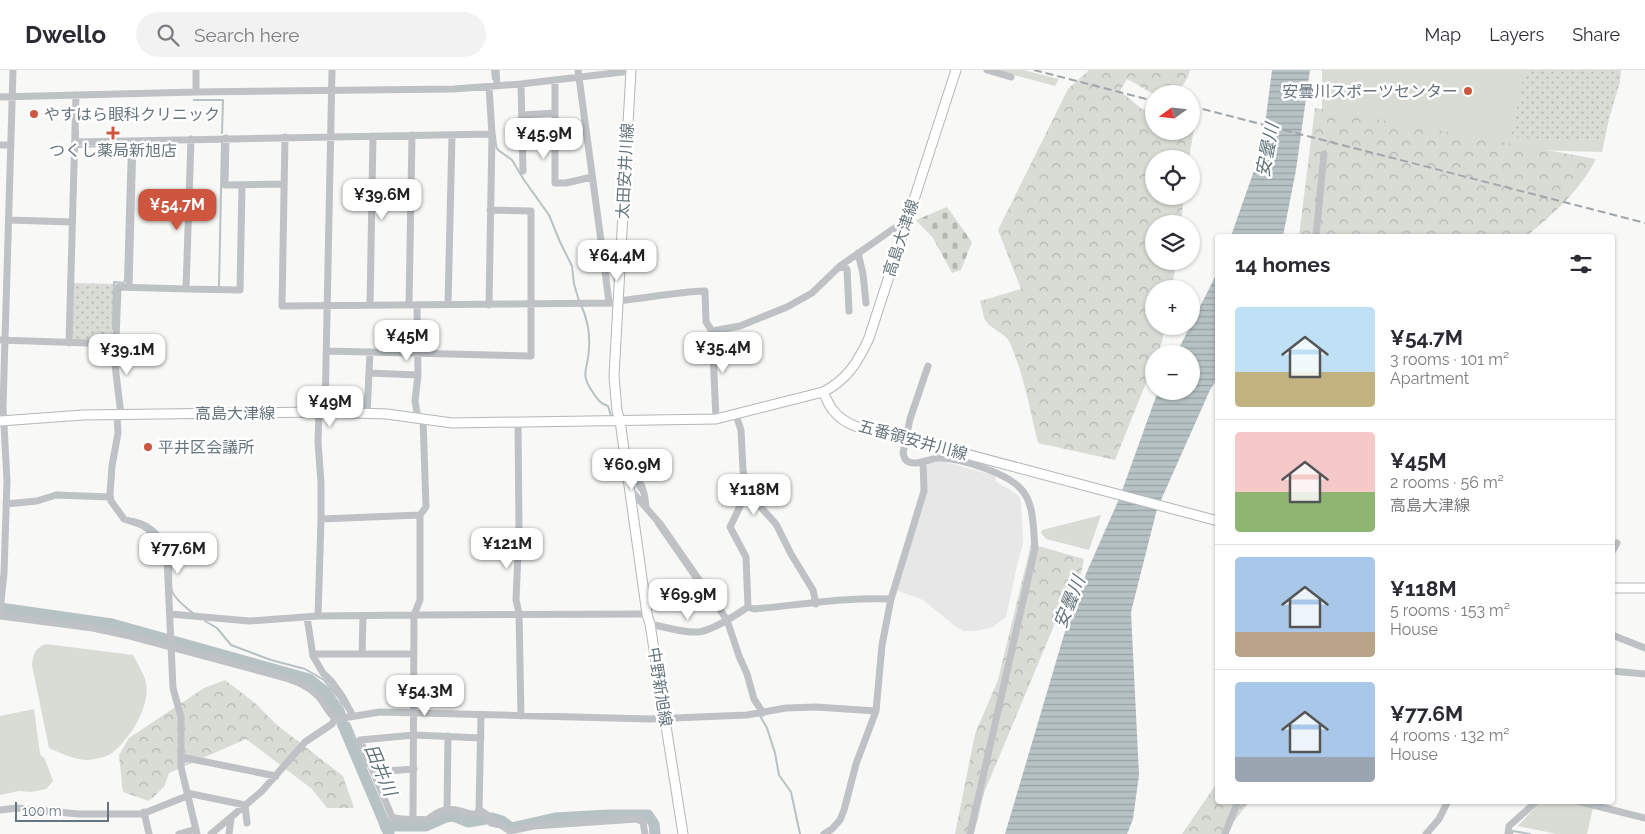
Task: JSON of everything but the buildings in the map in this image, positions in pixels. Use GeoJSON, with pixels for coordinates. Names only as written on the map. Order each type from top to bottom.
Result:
{"type":"FeatureCollection","features":[{"type":"Feature","properties":{"kind":"main road","name":"高島大津線"},"geometry":{"type":"LineString","coordinates":[[823,392],[842,379],[860,359],[869,338],[956,70]]}},
{"type":"Feature","properties":{"kind":"main road","name":"太田安井川線"},"geometry":{"type":"LineString","coordinates":[[620,421],[617,411],[614,376],[615,302],[620,263],[631,71]]}},
{"type":"Feature","properties":{"kind":"main road"},"geometry":{"type":"LineString","coordinates":[[620,421],[716,419],[823,392]]}},
{"type":"Feature","properties":{"kind":"main road","name":"五番領安井川線"},"geometry":{"type":"LineString","coordinates":[[823,392],[832,410],[845,421],[862,428],[1215,520]]}},
{"type":"Feature","properties":{"kind":"main road","name":"高島大津線"},"geometry":{"type":"LineString","coordinates":[[2,420],[38,417],[322,412],[421,418],[452,423],[620,421]]}},
{"type":"Feature","properties":{"kind":"main road","name":"中野新旭線"},"geometry":{"type":"LineString","coordinates":[[620,421],[647,614],[683,834]]}},
{"type":"Feature","properties":{"kind":"main road"},"geometry":{"type":"LineString","coordinates":[[1615,588],[1645,588]]}},
{"type":"Feature","properties":{"kind":"street"},"geometry":{"type":"LineString","coordinates":[[0,608],[6,504],[6,457],[2,420],[3,340],[9,220],[13,70]]}},
{"type":"Feature","properties":{"kind":"street"},"geometry":{"type":"LineString","coordinates":[[196,70],[196,92]]}},
{"type":"Feature","properties":{"kind":"street"},"geometry":{"type":"LineString","coordinates":[[318,616],[321,483],[318,442],[327,351],[332,70]]}},
{"type":"Feature","properties":{"kind":"street"},"geometry":{"type":"LineString","coordinates":[[488,305],[493,86],[496,70]]}},
{"type":"Feature","properties":{"kind":"street"},"geometry":{"type":"LineString","coordinates":[[987,70],[1011,77]]}},
{"type":"Feature","properties":{"kind":"street"},"geometry":{"type":"LineString","coordinates":[[0,97],[493,86],[554,80],[579,74],[631,71]]}},
{"type":"Feature","properties":{"kind":"street"},"geometry":{"type":"LineString","coordinates":[[579,74],[604,263],[615,302]]}},
{"type":"Feature","properties":{"kind":"street"},"geometry":{"type":"LineString","coordinates":[[554,80],[555,183],[566,183],[592,177]]}},
{"type":"Feature","properties":{"kind":"street"},"geometry":{"type":"LineString","coordinates":[[521,84],[523,171]]}},
{"type":"Feature","properties":{"kind":"street"},"geometry":{"type":"LineString","coordinates":[[69,342],[76,95]]}},
{"type":"Feature","properties":{"kind":"street"},"geometry":{"type":"LineString","coordinates":[[522,115],[555,113]]}},
{"type":"Feature","properties":{"kind":"street"},"geometry":{"type":"LineString","coordinates":[[448,304],[452,134]]}},
{"type":"Feature","properties":{"kind":"street"},"geometry":{"type":"LineString","coordinates":[[75,142],[492,134]]}},
{"type":"Feature","properties":{"kind":"street"},"geometry":{"type":"LineString","coordinates":[[412,135],[413,305],[418,353],[415,401],[421,418],[426,507],[420,515],[420,600],[414,614],[413,819]]}},
{"type":"Feature","properties":{"kind":"street"},"geometry":{"type":"LineString","coordinates":[[370,305],[372,136]]}},
{"type":"Feature","properties":{"kind":"street"},"geometry":{"type":"LineString","coordinates":[[285,137],[282,306],[615,302],[684,292],[705,291],[706,322],[712,331],[716,419]]}},
{"type":"Feature","properties":{"kind":"street"},"geometry":{"type":"LineString","coordinates":[[226,138],[225,185],[284,184]]}},
{"type":"Feature","properties":{"kind":"street"},"geometry":{"type":"LineString","coordinates":[[186,289],[191,139]]}},
{"type":"Feature","properties":{"kind":"street"},"geometry":{"type":"LineString","coordinates":[[129,287],[132,141]]}},
{"type":"Feature","properties":{"kind":"street"},"geometry":{"type":"LineString","coordinates":[[0,145],[11,145]]}},
{"type":"Feature","properties":{"kind":"street"},"geometry":{"type":"LineString","coordinates":[[1316,234],[1324,154]]}},
{"type":"Feature","properties":{"kind":"street"},"geometry":{"type":"LineString","coordinates":[[179,834],[196,832],[181,767],[181,717],[173,688],[167,558],[164,548],[148,529],[120,516],[110,497],[119,415],[115,365],[118,287],[240,290],[242,185]]}},
{"type":"Feature","properties":{"kind":"street"},"geometry":{"type":"LineString","coordinates":[[327,351],[531,356],[531,211],[490,210]]}},
{"type":"Feature","properties":{"kind":"street"},"geometry":{"type":"LineString","coordinates":[[9,220],[72,222]]}},
{"type":"Feature","properties":{"kind":"street"},"geometry":{"type":"LineString","coordinates":[[712,331],[740,326],[787,307],[812,293],[840,266],[906,222]]}},
{"type":"Feature","properties":{"kind":"street"},"geometry":{"type":"LineString","coordinates":[[858,253],[863,274],[866,303]]}},
{"type":"Feature","properties":{"kind":"street"},"geometry":{"type":"LineString","coordinates":[[604,263],[620,263]]}},
{"type":"Feature","properties":{"kind":"street"},"geometry":{"type":"LineString","coordinates":[[840,266],[846,269],[849,310]]}},
{"type":"Feature","properties":{"kind":"street"},"geometry":{"type":"LineString","coordinates":[[3,340],[116,344]]}},
{"type":"Feature","properties":{"kind":"street"},"geometry":{"type":"LineString","coordinates":[[367,414],[370,352]]}},
{"type":"Feature","properties":{"kind":"street"},"geometry":{"type":"LineString","coordinates":[[928,366],[910,419],[902,453],[904,458],[908,462],[923,462],[937,458],[952,459],[989,470],[1022,489],[1032,512],[1035,548],[970,834]]}},
{"type":"Feature","properties":{"kind":"street"},"geometry":{"type":"LineString","coordinates":[[369,373],[418,375]]}},
{"type":"Feature","properties":{"kind":"street"},"geometry":{"type":"LineString","coordinates":[[736,414],[741,430],[743,470],[747,492],[776,524],[791,554],[813,590],[816,604]]}},
{"type":"Feature","properties":{"kind":"street"},"geometry":{"type":"LineString","coordinates":[[518,422],[519,531],[516,600],[519,613],[522,716]]}},
{"type":"Feature","properties":{"kind":"street"},"geometry":{"type":"LineString","coordinates":[[824,834],[832,829],[840,820],[856,764],[876,711],[882,645],[891,599],[924,491],[923,462]]}},
{"type":"Feature","properties":{"kind":"street"},"geometry":{"type":"LineString","coordinates":[[626,467],[632,470],[643,488],[646,508]]}},
{"type":"Feature","properties":{"kind":"street"},"geometry":{"type":"LineString","coordinates":[[629,488],[661,525],[727,620],[754,698],[763,713]]}},
{"type":"Feature","properties":{"kind":"street"},"geometry":{"type":"LineString","coordinates":[[747,492],[730,527],[746,557],[748,607]]}},
{"type":"Feature","properties":{"kind":"street"},"geometry":{"type":"LineString","coordinates":[[6,504],[37,501],[56,495],[110,497]]}},
{"type":"Feature","properties":{"kind":"street"},"geometry":{"type":"LineString","coordinates":[[321,519],[420,515]]}},
{"type":"Feature","properties":{"kind":"street"},"geometry":{"type":"LineString","coordinates":[[748,607],[754,609],[816,604],[849,599],[891,599]]}},
{"type":"Feature","properties":{"kind":"street"},"geometry":{"type":"LineString","coordinates":[[650,624],[686,632],[700,632],[727,620],[748,607]]}},
{"type":"Feature","properties":{"kind":"street"},"geometry":{"type":"LineString","coordinates":[[170,614],[249,621],[318,616],[414,614],[647,614]]}},
{"type":"Feature","properties":{"kind":"street"},"geometry":{"type":"LineString","coordinates":[[0,616],[93,628],[170,642],[302,684],[318,695],[335,718]]}},
{"type":"Feature","properties":{"kind":"street"},"geometry":{"type":"LineString","coordinates":[[362,616],[362,654]]}},
{"type":"Feature","properties":{"kind":"street"},"geometry":{"type":"LineString","coordinates":[[307,617],[313,654],[322,673],[332,682],[353,716]]}},
{"type":"Feature","properties":{"kind":"street"},"geometry":{"type":"LineString","coordinates":[[1615,636],[1645,648]]}},
{"type":"Feature","properties":{"kind":"street"},"geometry":{"type":"LineString","coordinates":[[313,654],[414,654]]}},
{"type":"Feature","properties":{"kind":"street"},"geometry":{"type":"LineString","coordinates":[[1615,671],[1645,674]]}},
{"type":"Feature","properties":{"kind":"street"},"geometry":{"type":"LineString","coordinates":[[335,718],[380,712],[650,719],[747,716],[786,708],[816,707],[876,711]]}},
{"type":"Feature","properties":{"kind":"street"},"geometry":{"type":"LineString","coordinates":[[481,716],[481,738],[479,809],[477,814],[472,815],[446,808],[427,820],[400,820],[392,817],[360,740],[414,735],[481,738]]}},
{"type":"Feature","properties":{"kind":"street"},"geometry":{"type":"LineString","coordinates":[[211,834],[231,819],[276,776],[305,742],[332,724],[335,718]]}},
{"type":"Feature","properties":{"kind":"street"},"geometry":{"type":"LineString","coordinates":[[446,808],[448,736]]}},
{"type":"Feature","properties":{"kind":"street"},"geometry":{"type":"LineString","coordinates":[[181,757],[276,776]]}},
{"type":"Feature","properties":{"kind":"street"},"geometry":{"type":"LineString","coordinates":[[374,772],[414,769]]}},
{"type":"Feature","properties":{"kind":"street"},"geometry":{"type":"LineString","coordinates":[[0,810],[17,808],[78,814],[142,814],[187,794],[246,805]]}},
{"type":"Feature","properties":{"kind":"street"},"geometry":{"type":"LineString","coordinates":[[1225,834],[1237,804]]}},
{"type":"Feature","properties":{"kind":"street"},"geometry":{"type":"LineString","coordinates":[[1426,834],[1439,819],[1446,804]]}},
{"type":"Feature","properties":{"kind":"street"},"geometry":{"type":"LineString","coordinates":[[1508,834],[1509,826],[1534,804]]}},
{"type":"Feature","properties":{"kind":"street"},"geometry":{"type":"LineString","coordinates":[[1589,804],[1645,818]]}},
{"type":"Feature","properties":{"kind":"street"},"geometry":{"type":"LineString","coordinates":[[246,805],[247,823]]}},
{"type":"Feature","properties":{"kind":"street"},"geometry":{"type":"LineString","coordinates":[[479,809],[489,816],[491,823],[501,825],[510,830],[534,826],[637,819],[643,822],[645,834]]}},
{"type":"Feature","properties":{"kind":"street"},"geometry":{"type":"LineString","coordinates":[[144,812],[149,834]]}},
{"type":"Feature","properties":{"kind":"street"},"geometry":{"type":"LineString","coordinates":[[229,834],[231,819]]}},
{"type":"Feature","properties":{"kind":"shaded area"},"geometry":{"type":"Polygon","coordinates":[[[946,462],[995,476],[996,482],[1019,496],[1021,501],[1023,543],[1006,617],[993,627],[977,631],[964,631],[923,600],[896,590],[926,468],[928,463],[946,462]]]}},
{"type":"Feature","properties":{"kind":"green space"},"geometry":{"type":"Polygon","coordinates":[[[996,70],[1023,70],[1059,79],[1055,86],[996,70]]]}},
{"type":"Feature","properties":{"kind":"green space"},"geometry":{"type":"Polygon","coordinates":[[[1089,70],[1190,70],[1183,85],[1145,85],[1145,89],[1127,79],[1120,91],[1145,110],[1145,140],[1192,140],[1190,150],[1145,150],[1145,205],[1183,205],[1182,215],[1145,215],[1145,270],[1175,270],[1173,280],[1145,280],[1145,335],[1163,335],[1161,345],[1145,345],[1145,385],[1115,460],[1038,443],[1015,355],[1008,339],[985,320],[980,301],[1021,289],[998,230],[1068,89],[1089,70]]]}},
{"type":"Feature","properties":{"kind":"green space","name":"安曇川スポーツセンター"},"geometry":{"type":"Polygon","coordinates":[[[1322,70],[1619,70],[1602,152],[1497,149],[1322,112],[1322,70]]]}},
{"type":"Feature","properties":{"kind":"green space"},"geometry":{"type":"Polygon","coordinates":[[[1525,70],[1621,70],[1620,82],[1602,142],[1511,137],[1525,70]]]}},
{"type":"Feature","properties":{"kind":"green space"},"geometry":{"type":"Polygon","coordinates":[[[1315,108],[1596,159],[1574,192],[1529,234],[1299,234],[1315,108]]]}},
{"type":"Feature","properties":{"kind":"green space"},"geometry":{"type":"Polygon","coordinates":[[[947,207],[972,242],[961,270],[952,273],[933,238],[916,220],[947,207]]]}},
{"type":"Feature","properties":{"kind":"green space"},"geometry":{"type":"Polygon","coordinates":[[[74,283],[114,284],[112,341],[74,340],[72,337],[74,283]]]}},
{"type":"Feature","properties":{"kind":"green space"},"geometry":{"type":"Polygon","coordinates":[[[1101,515],[1089,550],[1046,539],[1041,533],[1042,530],[1101,515]]]}},
{"type":"Feature","properties":{"kind":"green space"},"geometry":{"type":"Polygon","coordinates":[[[1031,544],[1084,559],[1081,572],[1074,593],[1059,607],[1053,628],[984,793],[974,834],[955,834],[975,734],[998,680],[1031,544]]]}},
{"type":"Feature","properties":{"kind":"green space"},"geometry":{"type":"Polygon","coordinates":[[[46,644],[133,655],[145,679],[146,699],[143,710],[132,730],[119,747],[110,754],[86,760],[71,757],[49,748],[32,665],[35,652],[39,647],[46,644]]]}},
{"type":"Feature","properties":{"kind":"green space"},"geometry":{"type":"Polygon","coordinates":[[[225,680],[255,703],[277,725],[343,776],[354,808],[327,808],[312,789],[246,739],[169,773],[164,787],[149,801],[123,792],[119,755],[129,738],[204,688],[225,680]]]}},
{"type":"Feature","properties":{"kind":"green space"},"geometry":{"type":"Polygon","coordinates":[[[34,709],[40,754],[45,759],[53,781],[46,789],[31,792],[19,791],[0,795],[0,716],[34,709]]]}},
{"type":"Feature","properties":{"kind":"green space"},"geometry":{"type":"Polygon","coordinates":[[[1215,786],[1215,804],[1248,804],[1224,834],[1182,834],[1215,786]]]}},
{"type":"Feature","properties":{"kind":"green space"},"geometry":{"type":"Polygon","coordinates":[[[1538,804],[1577,804],[1593,808],[1587,834],[1557,834],[1518,826],[1538,804]]]}},
{"type":"Feature","properties":{"kind":"water","name":"安曇川"},"geometry":{"type":"Polygon","coordinates":[[[1272,70],[1310,70],[1296,170],[1283,234],[1232,234],[1262,148],[1272,70]]]}},
{"type":"Feature","properties":{"kind":"water"},"geometry":{"type":"Polygon","coordinates":[[[1215,277],[1215,382],[1157,509],[1131,612],[1139,775],[1133,819],[1127,834],[1005,834],[1074,601],[1119,499],[1155,400],[1200,400],[1200,345],[1181,345],[1186,335],[1200,335],[1200,307],[1215,277]]]}},
{"type":"Feature","properties":{"kind":"waterway"},"geometry":{"type":"LineString","coordinates":[[492,70],[493,79]]}},
{"type":"Feature","properties":{"kind":"waterway"},"geometry":{"type":"LineString","coordinates":[[194,100],[223,100],[222,133]]}},
{"type":"Feature","properties":{"kind":"waterway"},"geometry":{"type":"LineString","coordinates":[[78,130],[78,138]]}},
{"type":"Feature","properties":{"kind":"waterway"},"geometry":{"type":"LineString","coordinates":[[495,135],[498,150],[512,160],[549,215],[572,266],[574,284],[579,301]]}},
{"type":"Feature","properties":{"kind":"waterway"},"geometry":{"type":"LineString","coordinates":[[219,286],[222,143]]}},
{"type":"Feature","properties":{"kind":"waterway"},"geometry":{"type":"LineString","coordinates":[[78,147],[127,145],[129,147],[125,281],[123,283],[114,282],[113,329]]}},
{"type":"Feature","properties":{"kind":"waterway"},"geometry":{"type":"LineString","coordinates":[[581,305],[589,336],[586,381],[598,400],[608,406],[611,416]]}},
{"type":"Feature","properties":{"kind":"waterway"},"geometry":{"type":"LineString","coordinates":[[635,481],[639,490]]}},
{"type":"Feature","properties":{"kind":"waterway"},"geometry":{"type":"LineString","coordinates":[[133,519],[141,521],[154,529],[164,541],[170,555],[172,591],[178,601],[194,614]]}},
{"type":"Feature","properties":{"kind":"waterway"},"geometry":{"type":"LineString","coordinates":[[656,524],[713,606]]}},
{"type":"Feature","properties":{"kind":"waterway","name":"田井川"},"geometry":{"type":"LineString","coordinates":[[0,608],[112,624],[309,679],[326,692],[334,704],[389,834]]}},
{"type":"Feature","properties":{"kind":"waterway"},"geometry":{"type":"LineString","coordinates":[[205,621],[217,628],[231,645],[271,660],[305,669],[324,680],[339,698],[345,714]]}},
{"type":"Feature","properties":{"kind":"waterway"},"geometry":{"type":"LineString","coordinates":[[760,716],[767,728],[775,753],[779,775],[791,792],[800,834]]}},
{"type":"Feature","properties":{"kind":"waterway"},"geometry":{"type":"LineString","coordinates":[[349,723],[367,766]]}},
{"type":"Feature","properties":{"kind":"waterway","name":"田井川"},"geometry":{"type":"LineString","coordinates":[[385,826],[426,826],[453,816],[468,822],[492,818],[502,821],[511,828],[555,818],[648,815],[654,824],[655,834]]}},
{"type":"Feature","properties":{"kind":"waterway","name":"田井川"},"geometry":{"type":"LineString","coordinates":[[389,819],[392,826]]}},
{"type":"Feature","properties":{"kind":"waterway"},"geometry":{"type":"LineString","coordinates":[[1512,834],[1513,831],[1530,834]]}},
{"type":"Feature","properties":{"kind":"railway"},"geometry":{"type":"LineString","coordinates":[[1034,70],[1145,99]]}},
{"type":"Feature","properties":{"kind":"railway"},"geometry":{"type":"LineString","coordinates":[[1200,108],[1645,223]]}},
{"type":"Feature","properties":{"kind":"place","name":"安曇川スポーツセンター"},"geometry":{"type":"Point","coordinates":[1468,91]}},
{"type":"Feature","properties":{"kind":"place","name":"やすはら眼科クリニック"},"geometry":{"type":"Point","coordinates":[34,114]}},
{"type":"Feature","properties":{"kind":"place","name":"つくし薬局新旭店"},"geometry":{"type":"Point","coordinates":[113,133]}},
{"type":"Feature","properties":{"kind":"place","name":"平井区会議所"},"geometry":{"type":"Point","coordinates":[148,447]}}]}
